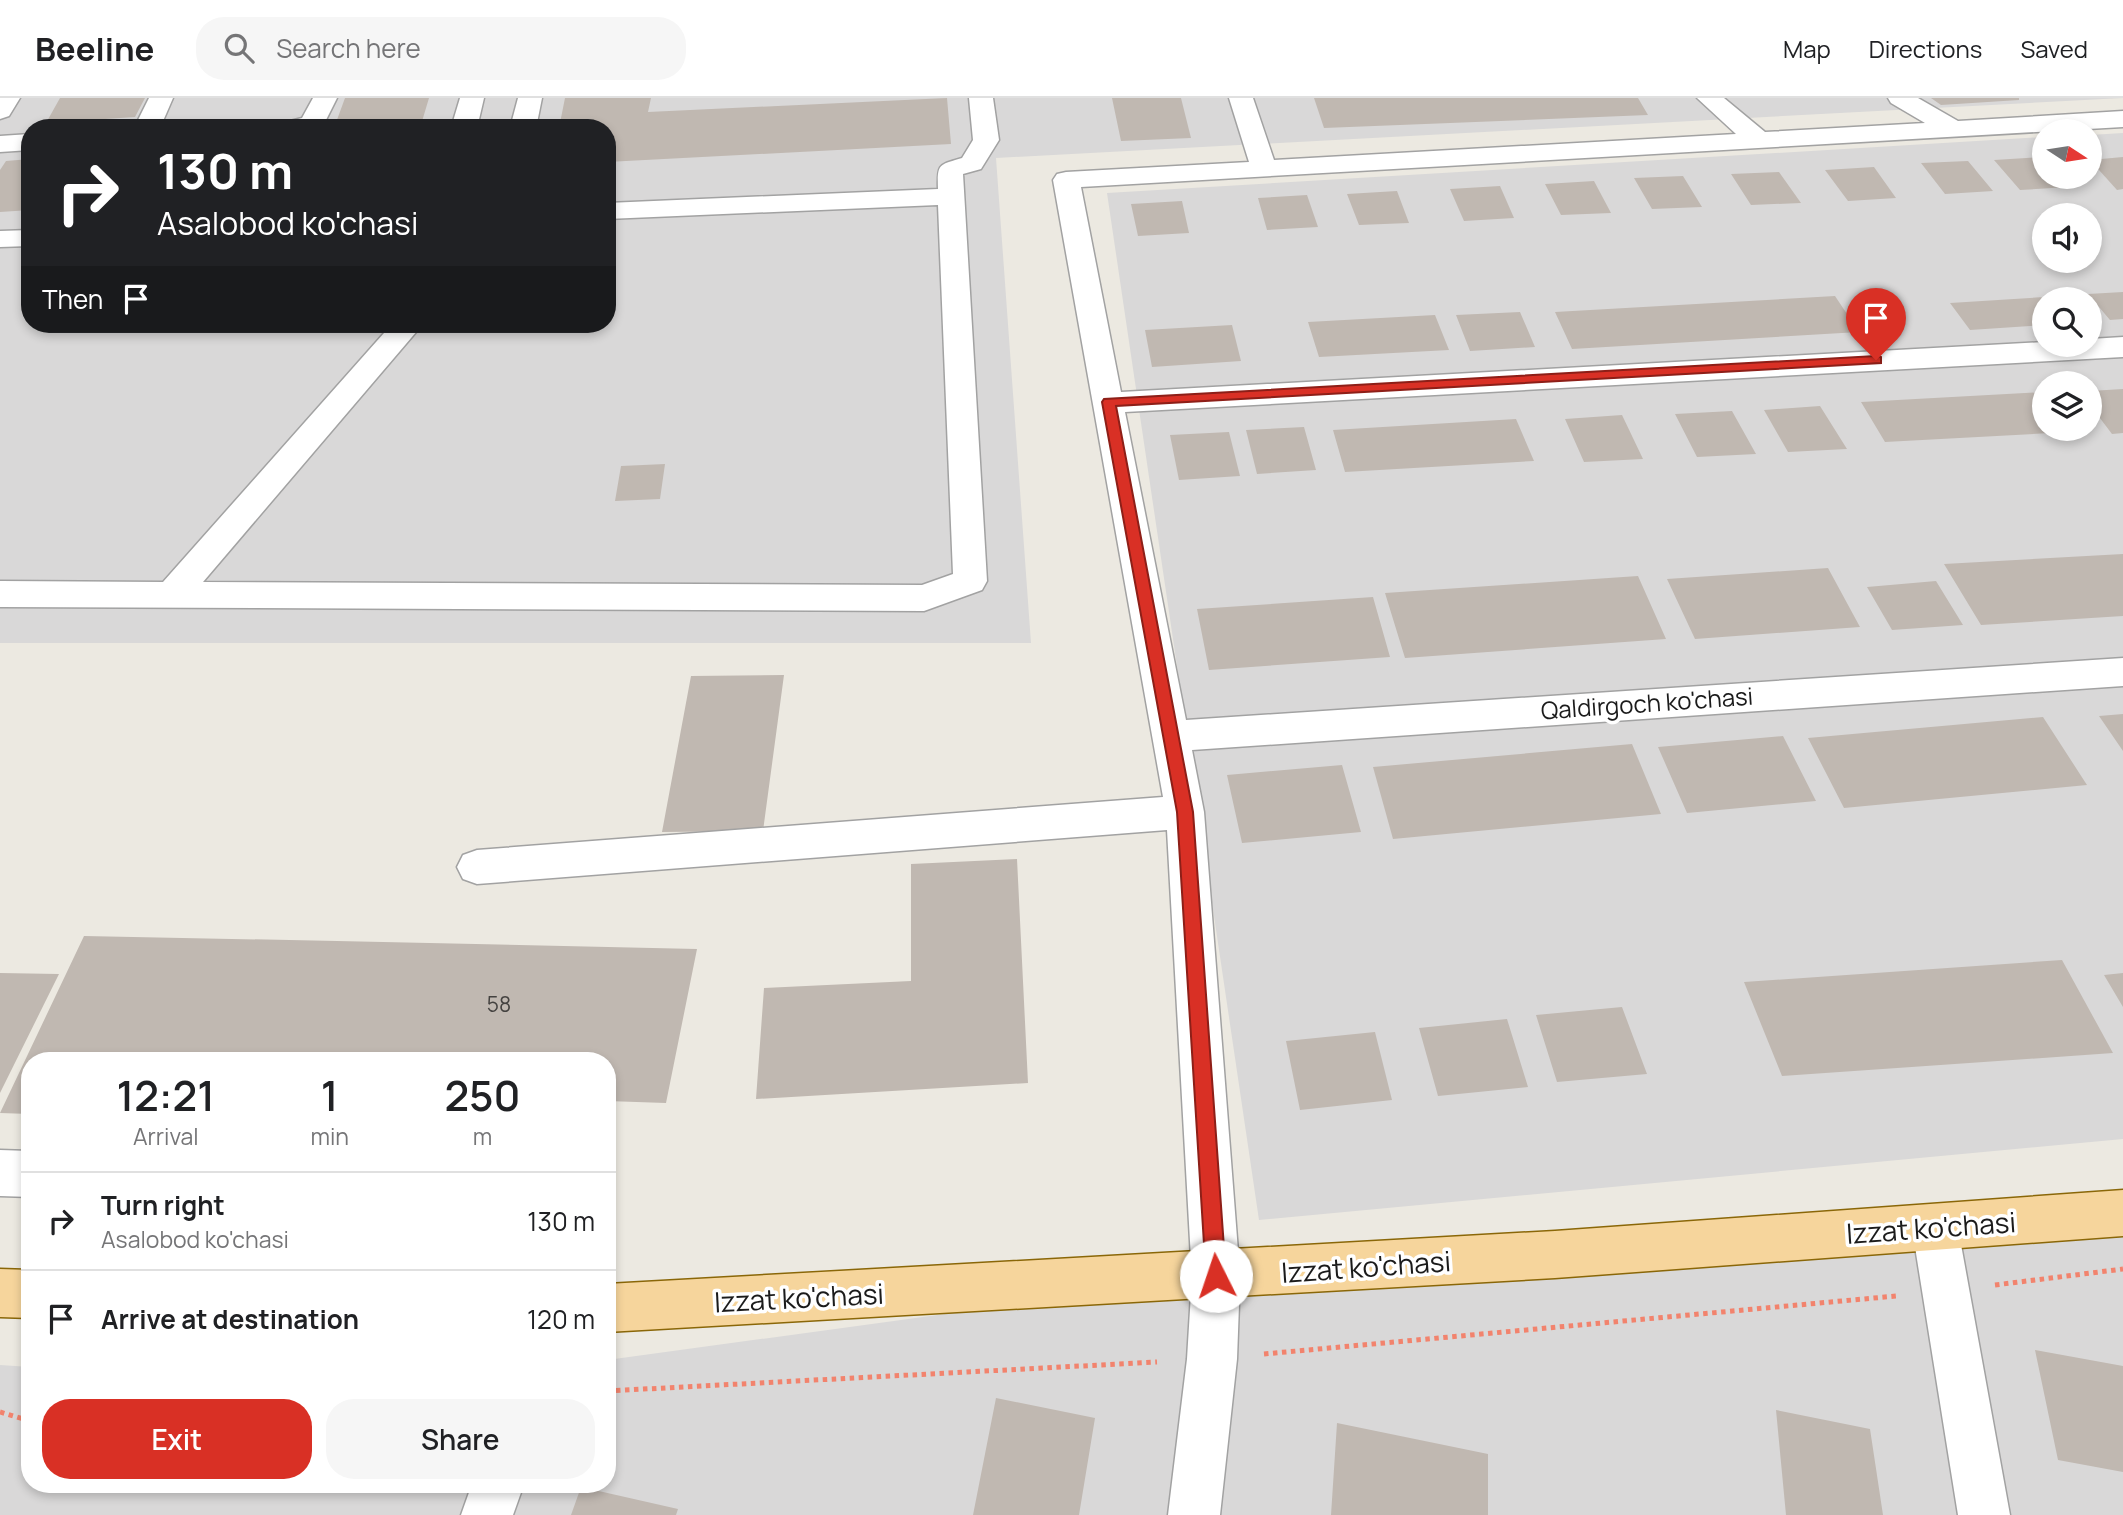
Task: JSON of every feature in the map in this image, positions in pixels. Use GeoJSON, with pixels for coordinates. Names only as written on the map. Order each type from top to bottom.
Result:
{"type":"FeatureCollection","features":[{"type":"Feature","properties":{"kind":"main road","name":"Izzat ko'chasi"},"geometry":{"type":"LineString","coordinates":[[616,1308],[1216,1276],[2123,1213]]}},
{"type":"Feature","properties":{"kind":"street"},"geometry":{"type":"LineString","coordinates":[[0,111],[8,98]]}},
{"type":"Feature","properties":{"kind":"street"},"geometry":{"type":"LineString","coordinates":[[151,119],[161,98]]}},
{"type":"Feature","properties":{"kind":"street"},"geometry":{"type":"LineString","coordinates":[[315,119],[325,98]]}},
{"type":"Feature","properties":{"kind":"street"},"geometry":{"type":"LineString","coordinates":[[466,119],[472,98]]}},
{"type":"Feature","properties":{"kind":"street"},"geometry":{"type":"LineString","coordinates":[[525,119],[530,98]]}},
{"type":"Feature","properties":{"kind":"street"},"geometry":{"type":"LineString","coordinates":[[0,594],[924,598],[970,581],[950,170],[972,163],[986,140],[981,98]]}},
{"type":"Feature","properties":{"kind":"street"},"geometry":{"type":"LineString","coordinates":[[1241,98],[1264,169]]}},
{"type":"Feature","properties":{"kind":"street"},"geometry":{"type":"LineString","coordinates":[[1709,98],[1759,140]]}},
{"type":"Feature","properties":{"kind":"street"},"geometry":{"type":"LineString","coordinates":[[1900,98],[1954,129]]}},
{"type":"Feature","properties":{"kind":"street"},"geometry":{"type":"LineString","coordinates":[[1194,1515],[1212,1359],[1216,1276],[1185,812],[1066,180],[2123,119]]}},
{"type":"Feature","properties":{"kind":"street"},"geometry":{"type":"LineString","coordinates":[[0,144],[21,143]]}},
{"type":"Feature","properties":{"kind":"street"},"geometry":{"type":"LineString","coordinates":[[616,211],[952,196]]}},
{"type":"Feature","properties":{"kind":"street"},"geometry":{"type":"LineString","coordinates":[[0,239],[21,238]]}},
{"type":"Feature","properties":{"kind":"street"},"geometry":{"type":"LineString","coordinates":[[173,595],[400,333]]}},
{"type":"Feature","properties":{"kind":"street"},"geometry":{"type":"LineString","coordinates":[[1109,402],[2123,347]]}},
{"type":"Feature","properties":{"kind":"street","name":"Qaldirgoch ko'chasi"},"geometry":{"type":"LineString","coordinates":[[1170,736],[2123,672]]}},
{"type":"Feature","properties":{"kind":"street"},"geometry":{"type":"LineString","coordinates":[[477,867],[1185,812]]}},
{"type":"Feature","properties":{"kind":"street"},"geometry":{"type":"LineString","coordinates":[[0,1173],[21,1174]]}},
{"type":"Feature","properties":{"kind":"street"},"geometry":{"type":"LineString","coordinates":[[1935,1228],[1984,1515]]}},
{"type":"Feature","properties":{"kind":"street"},"geometry":{"type":"LineString","coordinates":[[487,1515],[495,1493]]}},
{"type":"Feature","properties":{"kind":"path"},"geometry":{"type":"LineString","coordinates":[[616,1391],[1212,1359],[1947,1291],[2123,1269]]}},
{"type":"Feature","properties":{"kind":"path"},"geometry":{"type":"LineString","coordinates":[[0,1412],[21,1418]]}},
{"type":"Feature","properties":{"kind":"shaded area"},"geometry":{"type":"Polygon","coordinates":[[[0,98],[2123,98],[996,158],[1031,643],[0,643],[0,98]]]}},
{"type":"Feature","properties":{"kind":"shaded area"},"geometry":{"type":"Polygon","coordinates":[[[2123,133],[2123,1139],[1259,1220],[1107,193],[2032,138],[2032,189],[2102,189],[2102,134],[2123,133]]]}},
{"type":"Feature","properties":{"kind":"shaded area"},"geometry":{"type":"Polygon","coordinates":[[[2123,1218],[2123,1515],[0,1515],[0,1365],[21,1366],[21,1493],[616,1493],[616,1359],[1216,1277],[2123,1218]]]}},
{"type":"Feature","properties":{"kind":"building"},"geometry":{"type":"Polygon","coordinates":[[[60,98],[145,98],[135,117],[48,119],[60,98]]]}},
{"type":"Feature","properties":{"kind":"building"},"geometry":{"type":"Polygon","coordinates":[[[345,98],[429,98],[423,119],[337,119],[345,98]]]}},
{"type":"Feature","properties":{"kind":"building"},"geometry":{"type":"Polygon","coordinates":[[[565,98],[651,98],[648,112],[947,98],[951,144],[616,162],[616,119],[561,119],[565,98]]]}},
{"type":"Feature","properties":{"kind":"building"},"geometry":{"type":"Polygon","coordinates":[[[1112,98],[1181,98],[1191,138],[1121,141],[1112,98]]]}},
{"type":"Feature","properties":{"kind":"building"},"geometry":{"type":"Polygon","coordinates":[[[1314,98],[1638,98],[1648,115],[1324,128],[1314,98]]]}},
{"type":"Feature","properties":{"kind":"building"},"geometry":{"type":"Polygon","coordinates":[[[1931,98],[2019,98],[2019,100],[1941,105],[1931,98]]]}},
{"type":"Feature","properties":{"kind":"building"},"geometry":{"type":"Polygon","coordinates":[[[2123,157],[2123,189],[2117,190],[2102,173],[2102,159],[2123,157]]]}},
{"type":"Feature","properties":{"kind":"building"},"geometry":{"type":"Polygon","coordinates":[[[2032,158],[2032,189],[2036,189],[2020,190],[1994,160],[2032,158]]]}},
{"type":"Feature","properties":{"kind":"building"},"geometry":{"type":"Polygon","coordinates":[[[21,160],[21,211],[0,212],[0,170],[6,161],[21,160]]]}},
{"type":"Feature","properties":{"kind":"building"},"geometry":{"type":"Polygon","coordinates":[[[1968,161],[1993,191],[1945,194],[1921,163],[1968,161]]]}},
{"type":"Feature","properties":{"kind":"building"},"geometry":{"type":"Polygon","coordinates":[[[1874,167],[1896,198],[1848,201],[1825,170],[1874,167]]]}},
{"type":"Feature","properties":{"kind":"building"},"geometry":{"type":"Polygon","coordinates":[[[1779,172],[1801,203],[1751,205],[1731,174],[1779,172]]]}},
{"type":"Feature","properties":{"kind":"building"},"geometry":{"type":"Polygon","coordinates":[[[1683,176],[1702,207],[1652,209],[1634,178],[1683,176]]]}},
{"type":"Feature","properties":{"kind":"building"},"geometry":{"type":"Polygon","coordinates":[[[1594,181],[1611,213],[1561,215],[1545,184],[1594,181]]]}},
{"type":"Feature","properties":{"kind":"building"},"geometry":{"type":"Polygon","coordinates":[[[1500,186],[1514,218],[1464,221],[1450,189],[1500,186]]]}},
{"type":"Feature","properties":{"kind":"building"},"geometry":{"type":"Polygon","coordinates":[[[1397,191],[1409,223],[1359,225],[1347,194],[1397,191]]]}},
{"type":"Feature","properties":{"kind":"building"},"geometry":{"type":"Polygon","coordinates":[[[1307,195],[1318,227],[1267,230],[1258,198],[1307,195]]]}},
{"type":"Feature","properties":{"kind":"building"},"geometry":{"type":"Polygon","coordinates":[[[1182,201],[1189,233],[1138,236],[1131,204],[1182,201]]]}},
{"type":"Feature","properties":{"kind":"building"},"geometry":{"type":"Polygon","coordinates":[[[2123,292],[2123,319],[2110,320],[2102,311],[2102,293],[2123,292]]]}},
{"type":"Feature","properties":{"kind":"building"},"geometry":{"type":"Polygon","coordinates":[[[1835,296],[1859,332],[1572,349],[1555,312],[1835,296]]]}},
{"type":"Feature","properties":{"kind":"building"},"geometry":{"type":"Polygon","coordinates":[[[2032,298],[2032,326],[1970,330],[1950,303],[2032,298]]]}},
{"type":"Feature","properties":{"kind":"building"},"geometry":{"type":"Polygon","coordinates":[[[1520,312],[1535,347],[1470,351],[1456,315],[1520,312]]]}},
{"type":"Feature","properties":{"kind":"building"},"geometry":{"type":"Polygon","coordinates":[[[1435,315],[1449,350],[1319,357],[1308,322],[1435,315]]]}},
{"type":"Feature","properties":{"kind":"building"},"geometry":{"type":"Polygon","coordinates":[[[1232,325],[1241,361],[1152,367],[1145,330],[1232,325]]]}},
{"type":"Feature","properties":{"kind":"building"},"geometry":{"type":"Polygon","coordinates":[[[2123,389],[2123,433],[2112,434],[2102,421],[2102,390],[2123,389]]]}},
{"type":"Feature","properties":{"kind":"building"},"geometry":{"type":"Polygon","coordinates":[[[2032,393],[2032,434],[1885,442],[1861,402],[2032,393]]]}},
{"type":"Feature","properties":{"kind":"building"},"geometry":{"type":"Polygon","coordinates":[[[1820,406],[1847,449],[1788,452],[1764,410],[1820,406]]]}},
{"type":"Feature","properties":{"kind":"building"},"geometry":{"type":"Polygon","coordinates":[[[1732,411],[1756,454],[1697,457],[1675,414],[1732,411]]]}},
{"type":"Feature","properties":{"kind":"building"},"geometry":{"type":"Polygon","coordinates":[[[1622,415],[1643,459],[1584,462],[1565,419],[1622,415]]]}},
{"type":"Feature","properties":{"kind":"building"},"geometry":{"type":"Polygon","coordinates":[[[1516,419],[1534,461],[1345,472],[1333,430],[1516,419]]]}},
{"type":"Feature","properties":{"kind":"building"},"geometry":{"type":"Polygon","coordinates":[[[1304,427],[1316,470],[1257,474],[1246,430],[1304,427]]]}},
{"type":"Feature","properties":{"kind":"building"},"geometry":{"type":"Polygon","coordinates":[[[1229,432],[1240,476],[1179,480],[1170,435],[1229,432]]]}},
{"type":"Feature","properties":{"kind":"building"},"geometry":{"type":"Polygon","coordinates":[[[665,464],[660,499],[615,501],[621,466],[665,464]]]}},
{"type":"Feature","properties":{"kind":"building"},"geometry":{"type":"Polygon","coordinates":[[[2123,554],[2123,616],[1981,625],[1944,564],[2123,554]]]}},
{"type":"Feature","properties":{"kind":"building"},"geometry":{"type":"Polygon","coordinates":[[[1828,568],[1860,627],[1695,639],[1667,579],[1828,568]]]}},
{"type":"Feature","properties":{"kind":"building"},"geometry":{"type":"Polygon","coordinates":[[[1638,576],[1666,639],[1405,658],[1385,593],[1638,576]]]}},
{"type":"Feature","properties":{"kind":"building"},"geometry":{"type":"Polygon","coordinates":[[[1936,581],[1963,625],[1892,630],[1867,587],[1936,581]]]}},
{"type":"Feature","properties":{"kind":"building"},"geometry":{"type":"Polygon","coordinates":[[[1373,597],[1390,657],[1209,670],[1197,609],[1373,597]]]}},
{"type":"Feature","properties":{"kind":"building"},"geometry":{"type":"Polygon","coordinates":[[[784,675],[763,831],[662,832],[691,676],[784,675]]]}},
{"type":"Feature","properties":{"kind":"building"},"geometry":{"type":"Polygon","coordinates":[[[2123,714],[2123,751],[2099,716],[2123,714]]]}},
{"type":"Feature","properties":{"kind":"building"},"geometry":{"type":"Polygon","coordinates":[[[2043,717],[2087,785],[1844,808],[1808,738],[2043,717]]]}},
{"type":"Feature","properties":{"kind":"building"},"geometry":{"type":"Polygon","coordinates":[[[1783,736],[1816,801],[1687,813],[1658,747],[1783,736]]]}},
{"type":"Feature","properties":{"kind":"building"},"geometry":{"type":"Polygon","coordinates":[[[1632,744],[1661,814],[1393,839],[1373,767],[1632,744]]]}},
{"type":"Feature","properties":{"kind":"building"},"geometry":{"type":"Polygon","coordinates":[[[1342,765],[1361,832],[1242,843],[1227,775],[1342,765]]]}},
{"type":"Feature","properties":{"kind":"building"},"geometry":{"type":"Polygon","coordinates":[[[1017,859],[1028,1083],[756,1099],[764,988],[911,981],[911,864],[1017,859]]]}},
{"type":"Feature","properties":{"kind":"building"},"geometry":{"type":"Polygon","coordinates":[[[84,936],[697,949],[666,1103],[616,1101],[616,1052],[29,1052],[84,936]]]}},
{"type":"Feature","properties":{"kind":"building"},"geometry":{"type":"Polygon","coordinates":[[[2062,960],[2113,1053],[1782,1076],[1744,982],[2062,960]]]}},
{"type":"Feature","properties":{"kind":"building"},"geometry":{"type":"Polygon","coordinates":[[[0,973],[59,974],[0,1093],[0,973]]]}},
{"type":"Feature","properties":{"kind":"building"},"geometry":{"type":"Polygon","coordinates":[[[2123,973],[2123,1007],[2104,975],[2123,973]]]}},
{"type":"Feature","properties":{"kind":"building"},"geometry":{"type":"Polygon","coordinates":[[[1622,1007],[1647,1074],[1557,1082],[1536,1015],[1622,1007]]]}},
{"type":"Feature","properties":{"kind":"building"},"geometry":{"type":"Polygon","coordinates":[[[1507,1019],[1528,1087],[1438,1096],[1419,1028],[1507,1019]]]}},
{"type":"Feature","properties":{"kind":"building"},"geometry":{"type":"Polygon","coordinates":[[[1375,1032],[1392,1100],[1300,1110],[1286,1041],[1375,1032]]]}},
{"type":"Feature","properties":{"kind":"building"},"geometry":{"type":"Polygon","coordinates":[[[21,1069],[21,1114],[0,1113],[21,1069]]]}},
{"type":"Feature","properties":{"kind":"building"},"geometry":{"type":"Polygon","coordinates":[[[2035,1350],[2123,1366],[2123,1472],[2058,1460],[2035,1350]]]}},
{"type":"Feature","properties":{"kind":"building"},"geometry":{"type":"Polygon","coordinates":[[[996,1398],[1095,1418],[1079,1515],[973,1515],[996,1398]]]}},
{"type":"Feature","properties":{"kind":"building"},"geometry":{"type":"Polygon","coordinates":[[[1776,1410],[1870,1429],[1883,1515],[1786,1515],[1776,1410]]]}},
{"type":"Feature","properties":{"kind":"building"},"geometry":{"type":"Polygon","coordinates":[[[1337,1423],[1488,1454],[1488,1515],[1331,1515],[1337,1423]]]}},
{"type":"Feature","properties":{"kind":"building"},"geometry":{"type":"Polygon","coordinates":[[[579,1493],[607,1493],[678,1509],[676,1515],[571,1515],[579,1493]]]}},
{"type":"Feature","properties":{"kind":"route"},"geometry":{"type":"LineString","coordinates":[[1216,1276],[1185,812],[1109,402],[1876,360]]}}]}
